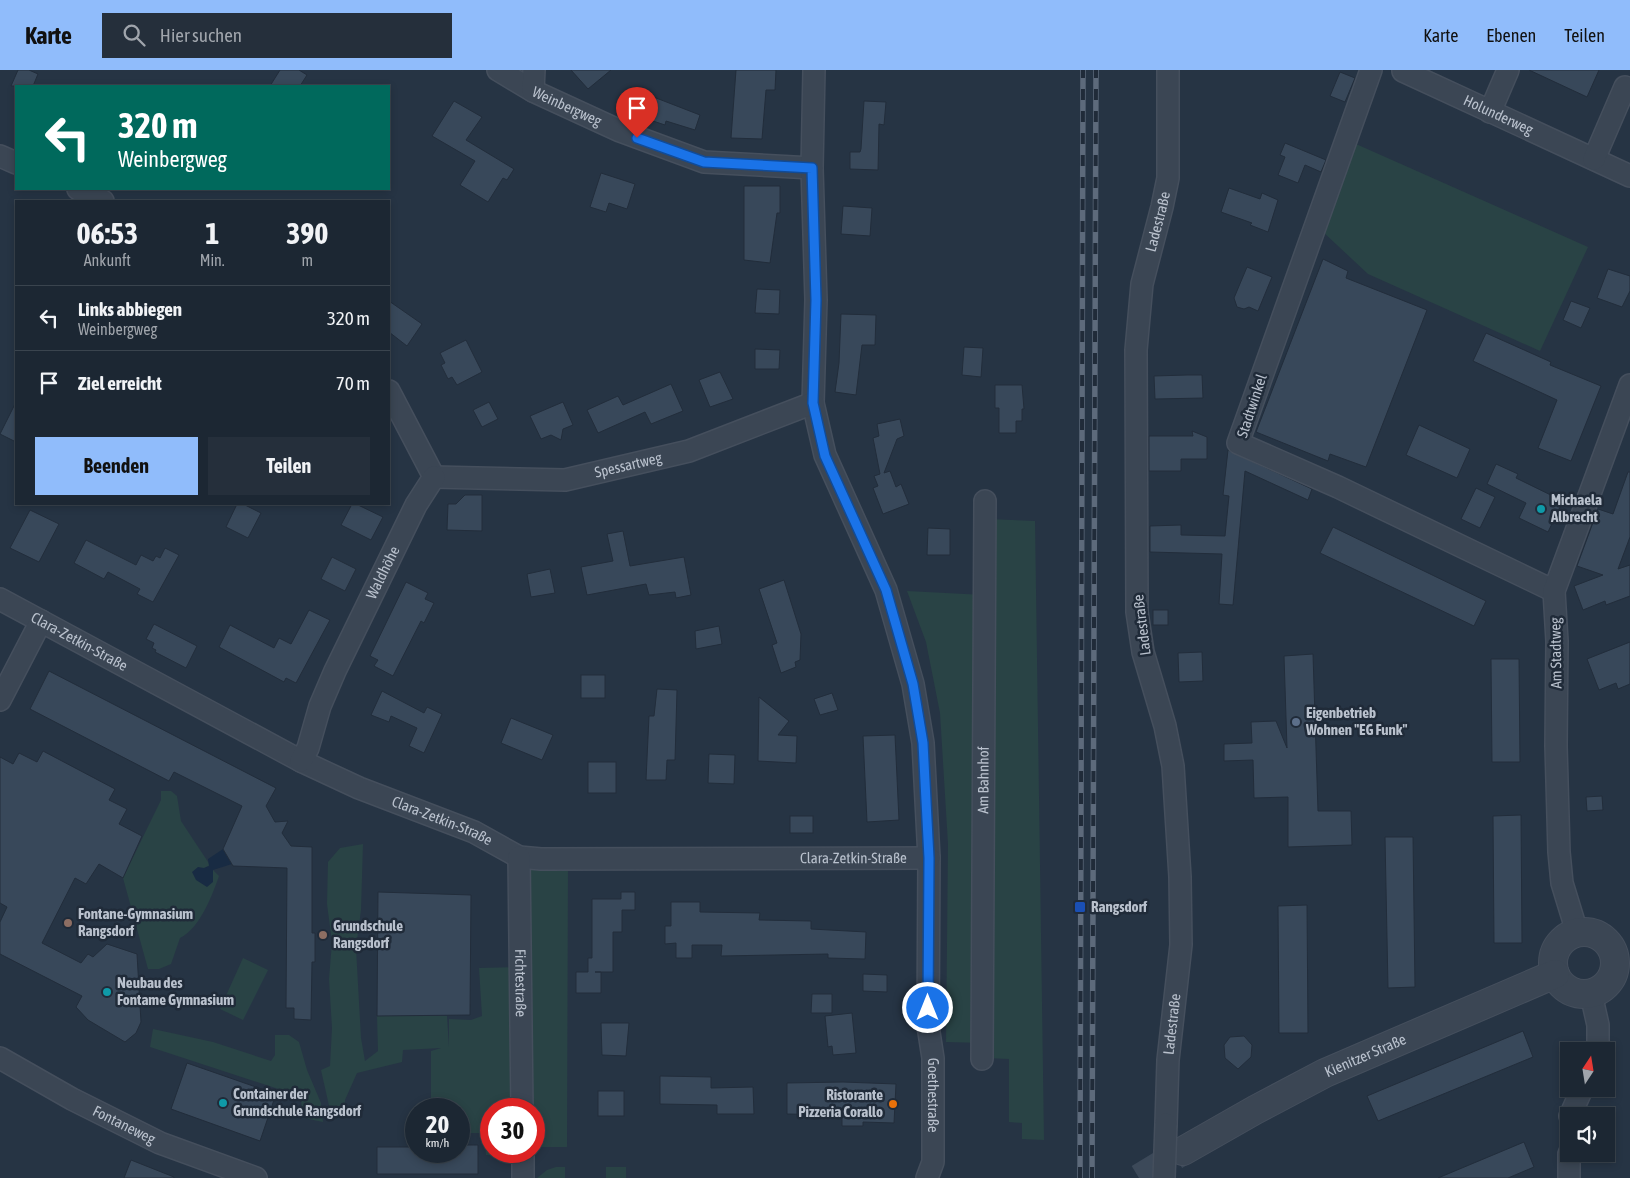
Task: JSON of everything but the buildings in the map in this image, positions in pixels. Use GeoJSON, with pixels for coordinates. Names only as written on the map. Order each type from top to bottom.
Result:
{"type":"FeatureCollection","features":[{"type":"Feature","properties":{"kind":"street","name":"Weinbergweg"},"geometry":{"type":"LineString","coordinates":[[498,70],[532,91],[620,131],[704,162],[812,168]]}},
{"type":"Feature","properties":{"kind":"street"},"geometry":{"type":"LineString","coordinates":[[532,91],[534,70]]}},
{"type":"Feature","properties":{"kind":"street","name":"Goethestraße"},"geometry":{"type":"LineString","coordinates":[[814,70],[812,168],[816,300],[813,403],[825,456],[886,590],[913,684],[923,743],[929,858],[928,1026],[933,1058],[933,1162],[927,1178]]}},
{"type":"Feature","properties":{"kind":"street","name":"Ladestraße"},"geometry":{"type":"LineString","coordinates":[[1164,1178],[1168,1060],[1181,945],[1180,877],[1172,766],[1165,726],[1143,652],[1137,612],[1136,350],[1142,284],[1168,178],[1168,70]]}},
{"type":"Feature","properties":{"kind":"street","name":"Stadtwinkel"},"geometry":{"type":"LineString","coordinates":[[1371,70],[1238,442],[1338,486],[1554,591]]}},
{"type":"Feature","properties":{"kind":"street"},"geometry":{"type":"LineString","coordinates":[[1490,112],[1508,70]]}},
{"type":"Feature","properties":{"kind":"street","name":"Holunderweg"},"geometry":{"type":"LineString","coordinates":[[1403,71],[1630,176]]}},
{"type":"Feature","properties":{"kind":"street"},"geometry":{"type":"LineString","coordinates":[[1594,160],[1625,87]]}},
{"type":"Feature","properties":{"kind":"street"},"geometry":{"type":"LineString","coordinates":[[0,156],[15,163]]}},
{"type":"Feature","properties":{"kind":"street"},"geometry":{"type":"LineString","coordinates":[[80,190],[101,200]]}},
{"type":"Feature","properties":{"kind":"street","name":"Am Stadtweg"},"geometry":{"type":"LineString","coordinates":[[1577,932],[1562,883],[1559,852],[1556,746],[1558,641],[1554,591],[1630,385]]}},
{"type":"Feature","properties":{"kind":"street"},"geometry":{"type":"LineString","coordinates":[[390,393],[434,477]]}},
{"type":"Feature","properties":{"kind":"street","name":"Spessartweg"},"geometry":{"type":"LineString","coordinates":[[434,477],[565,480],[689,451],[813,403]]}},
{"type":"Feature","properties":{"kind":"street","name":"Waldhöhe"},"geometry":{"type":"LineString","coordinates":[[301,761],[308,748],[320,706],[335,670],[416,505],[434,477]]}},
{"type":"Feature","properties":{"kind":"street","name":"Am Bahnhof"},"geometry":{"type":"LineString","coordinates":[[982,1059],[985,501]]}},
{"type":"Feature","properties":{"kind":"street","name":"Clara-Zetkin-Straße"},"geometry":{"type":"LineString","coordinates":[[0,599],[301,761],[360,788],[474,832],[519,857],[541,859],[929,858]]}},
{"type":"Feature","properties":{"kind":"street"},"geometry":{"type":"LineString","coordinates":[[0,700],[41,621]]}},
{"type":"Feature","properties":{"kind":"street","name":"Fichtestraße"},"geometry":{"type":"LineString","coordinates":[[519,857],[522,1098]]}},
{"type":"Feature","properties":{"kind":"street"},"geometry":{"type":"LineString","coordinates":[[1577,932],[1598,934],[1621,946],[1611,981],[1605,987],[1590,994],[1582,994],[1566,988],[1555,974],[1553,960],[1555,952],[1563,940],[1577,932]]}},
{"type":"Feature","properties":{"kind":"street","name":"Kienitzer Straße"},"geometry":{"type":"LineString","coordinates":[[1183,1151],[1255,1110],[1326,1073],[1555,974]]}},
{"type":"Feature","properties":{"kind":"street"},"geometry":{"type":"LineString","coordinates":[[1590,994],[1598,1025],[1598,1042]]}},
{"type":"Feature","properties":{"kind":"street","name":"Fontaneweg"},"geometry":{"type":"LineString","coordinates":[[0,1058],[72,1099],[160,1143],[256,1178]]}},
{"type":"Feature","properties":{"kind":"street"},"geometry":{"type":"LineString","coordinates":[[1569,1162],[1569,1178]]}},
{"type":"Feature","properties":{"kind":"street"},"geometry":{"type":"LineString","coordinates":[[523,1163],[523,1178]]}},
{"type":"Feature","properties":{"kind":"green space"},"geometry":{"type":"Polygon","coordinates":[[[1356,144],[1588,247],[1540,351],[1368,274],[1322,231],[1356,144]]]}},
{"type":"Feature","properties":{"kind":"green space"},"geometry":{"type":"Polygon","coordinates":[[[988,519],[1035,521],[1044,1140],[1022,1139],[1022,1123],[1009,1122],[1009,1059],[986,1058],[984,1043],[946,1042],[948,844],[940,713],[926,642],[907,591],[984,595],[988,519]]]}},
{"type":"Feature","properties":{"kind":"green space"},"geometry":{"type":"Polygon","coordinates":[[[161,791],[171,791],[177,796],[181,821],[210,865],[204,868],[213,882],[213,870],[219,876],[209,902],[194,927],[180,938],[171,964],[159,969],[148,969],[123,878],[161,800],[161,791]]]}},
{"type":"Feature","properties":{"kind":"green space"},"geometry":{"type":"Polygon","coordinates":[[[363,844],[361,910],[356,948],[361,1038],[365,1061],[378,1051],[377,1016],[447,1016],[449,1047],[449,1019],[471,1020],[482,1016],[479,968],[520,967],[522,1098],[480,1098],[480,1133],[470,1133],[470,1098],[431,1098],[431,1051],[441,1048],[403,1050],[402,1062],[357,1073],[345,1100],[345,1116],[332,1119],[321,1070],[330,1066],[332,1028],[329,979],[332,942],[327,904],[328,862],[340,848],[363,844]]]}},
{"type":"Feature","properties":{"kind":"green space"},"geometry":{"type":"Polygon","coordinates":[[[568,864],[567,1147],[545,1147],[545,1098],[528,1098],[529,871],[532,868],[568,864]]]}},
{"type":"Feature","properties":{"kind":"green space"},"geometry":{"type":"Polygon","coordinates":[[[243,958],[268,970],[243,1020],[220,1009],[243,958]]]}},
{"type":"Feature","properties":{"kind":"green space"},"geometry":{"type":"Polygon","coordinates":[[[153,1029],[213,1042],[271,1061],[275,1055],[275,1035],[289,1035],[299,1042],[307,1070],[321,1103],[323,1122],[304,1118],[300,1096],[150,1047],[153,1029]]]}},
{"type":"Feature","properties":{"kind":"green space"},"geometry":{"type":"Polygon","coordinates":[[[565,1167],[565,1178],[537,1178],[547,1170],[565,1167]]]}},
{"type":"Feature","properties":{"kind":"green space"},"geometry":{"type":"Polygon","coordinates":[[[606,1167],[626,1167],[626,1178],[606,1178],[606,1167]]]}},
{"type":"Feature","properties":{"kind":"water"},"geometry":{"type":"Polygon","coordinates":[[[223,849],[232,864],[213,870],[213,882],[207,887],[196,880],[192,872],[198,867],[204,868],[209,866],[208,859],[223,849]]]}},
{"type":"Feature","properties":{"kind":"tunnel"},"geometry":{"type":"LineString","coordinates":[[1139,1178],[1183,1151]]}},
{"type":"Feature","properties":{"kind":"railway"},"geometry":{"type":"LineString","coordinates":[[1080,1178],[1083,70]]}},
{"type":"Feature","properties":{"kind":"railway"},"geometry":{"type":"LineString","coordinates":[[1092,1178],[1096,70]]}},
{"type":"Feature","properties":{"kind":"place","name":"Michaela Albrecht"},"geometry":{"type":"Point","coordinates":[1541,509]}},
{"type":"Feature","properties":{"kind":"place","name":"Eigenbetrieb Wohnen \"EG Funk\""},"geometry":{"type":"Point","coordinates":[1296,722]}},
{"type":"Feature","properties":{"kind":"place","name":"Rangsdorf"},"geometry":{"type":"Point","coordinates":[1080,907]}},
{"type":"Feature","properties":{"kind":"place","name":"Fontane-Gymnasium Rangsdorf"},"geometry":{"type":"Point","coordinates":[68,923]}},
{"type":"Feature","properties":{"kind":"place","name":"Grundschule Rangsdorf"},"geometry":{"type":"Point","coordinates":[323,935]}},
{"type":"Feature","properties":{"kind":"place","name":"Neubau des Fontame Gymnasium"},"geometry":{"type":"Point","coordinates":[107,992]}},
{"type":"Feature","properties":{"kind":"place","name":"Container der Grundschule Rangsdorf"},"geometry":{"type":"Point","coordinates":[223,1103]}},
{"type":"Feature","properties":{"kind":"place","name":"Ristorante Pizzeria Corallo"},"geometry":{"type":"Point","coordinates":[893,1104]}},
{"type":"Feature","properties":{"kind":"route"},"geometry":{"type":"LineString","coordinates":[[637,138],[704,162],[812,168],[816,300],[813,403],[825,456],[886,590],[913,684],[923,743],[929,858],[928,1008]]}}]}
